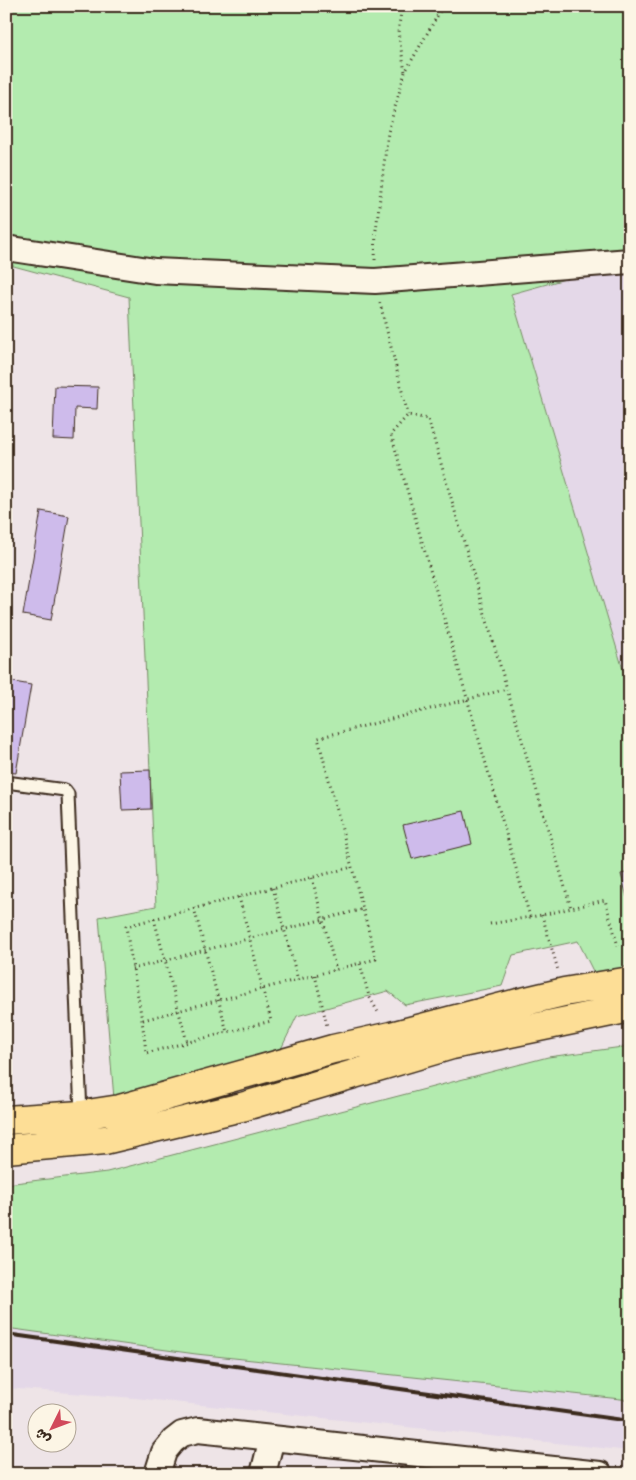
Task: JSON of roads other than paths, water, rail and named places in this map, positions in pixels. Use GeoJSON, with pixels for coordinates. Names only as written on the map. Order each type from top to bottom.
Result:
{"type":"FeatureCollection","features":[{"type":"Feature","properties":{"kind":"highway"},"geometry":{"type":"LineString","coordinates":[[6,1120],[81,1115],[120,1109],[333,1049],[564,992],[630,981]]}},
{"type":"Feature","properties":{"kind":"highway"},"geometry":{"type":"LineString","coordinates":[[6,1149],[105,1140],[242,1107],[452,1045],[630,1008]]}},
{"type":"Feature","properties":{"kind":"street"},"geometry":{"type":"LineString","coordinates":[[6,248],[155,271],[375,281],[630,260]]}},
{"type":"Feature","properties":{"kind":"street"},"geometry":{"type":"LineString","coordinates":[[157,1474],[164,1452],[173,1440],[182,1434],[198,1430],[272,1438],[399,1463],[600,1474]]}},
{"type":"Feature","properties":{"kind":"street"},"geometry":{"type":"LineString","coordinates":[[262,1474],[272,1438]]}},
{"type":"Feature","properties":{"kind":"lane"},"geometry":{"type":"LineString","coordinates":[[6,782],[65,790],[68,794],[81,1115]]}},
{"type":"Feature","properties":{"kind":"railway"},"geometry":{"type":"LineString","coordinates":[[6,1334],[630,1421]]}}]}
